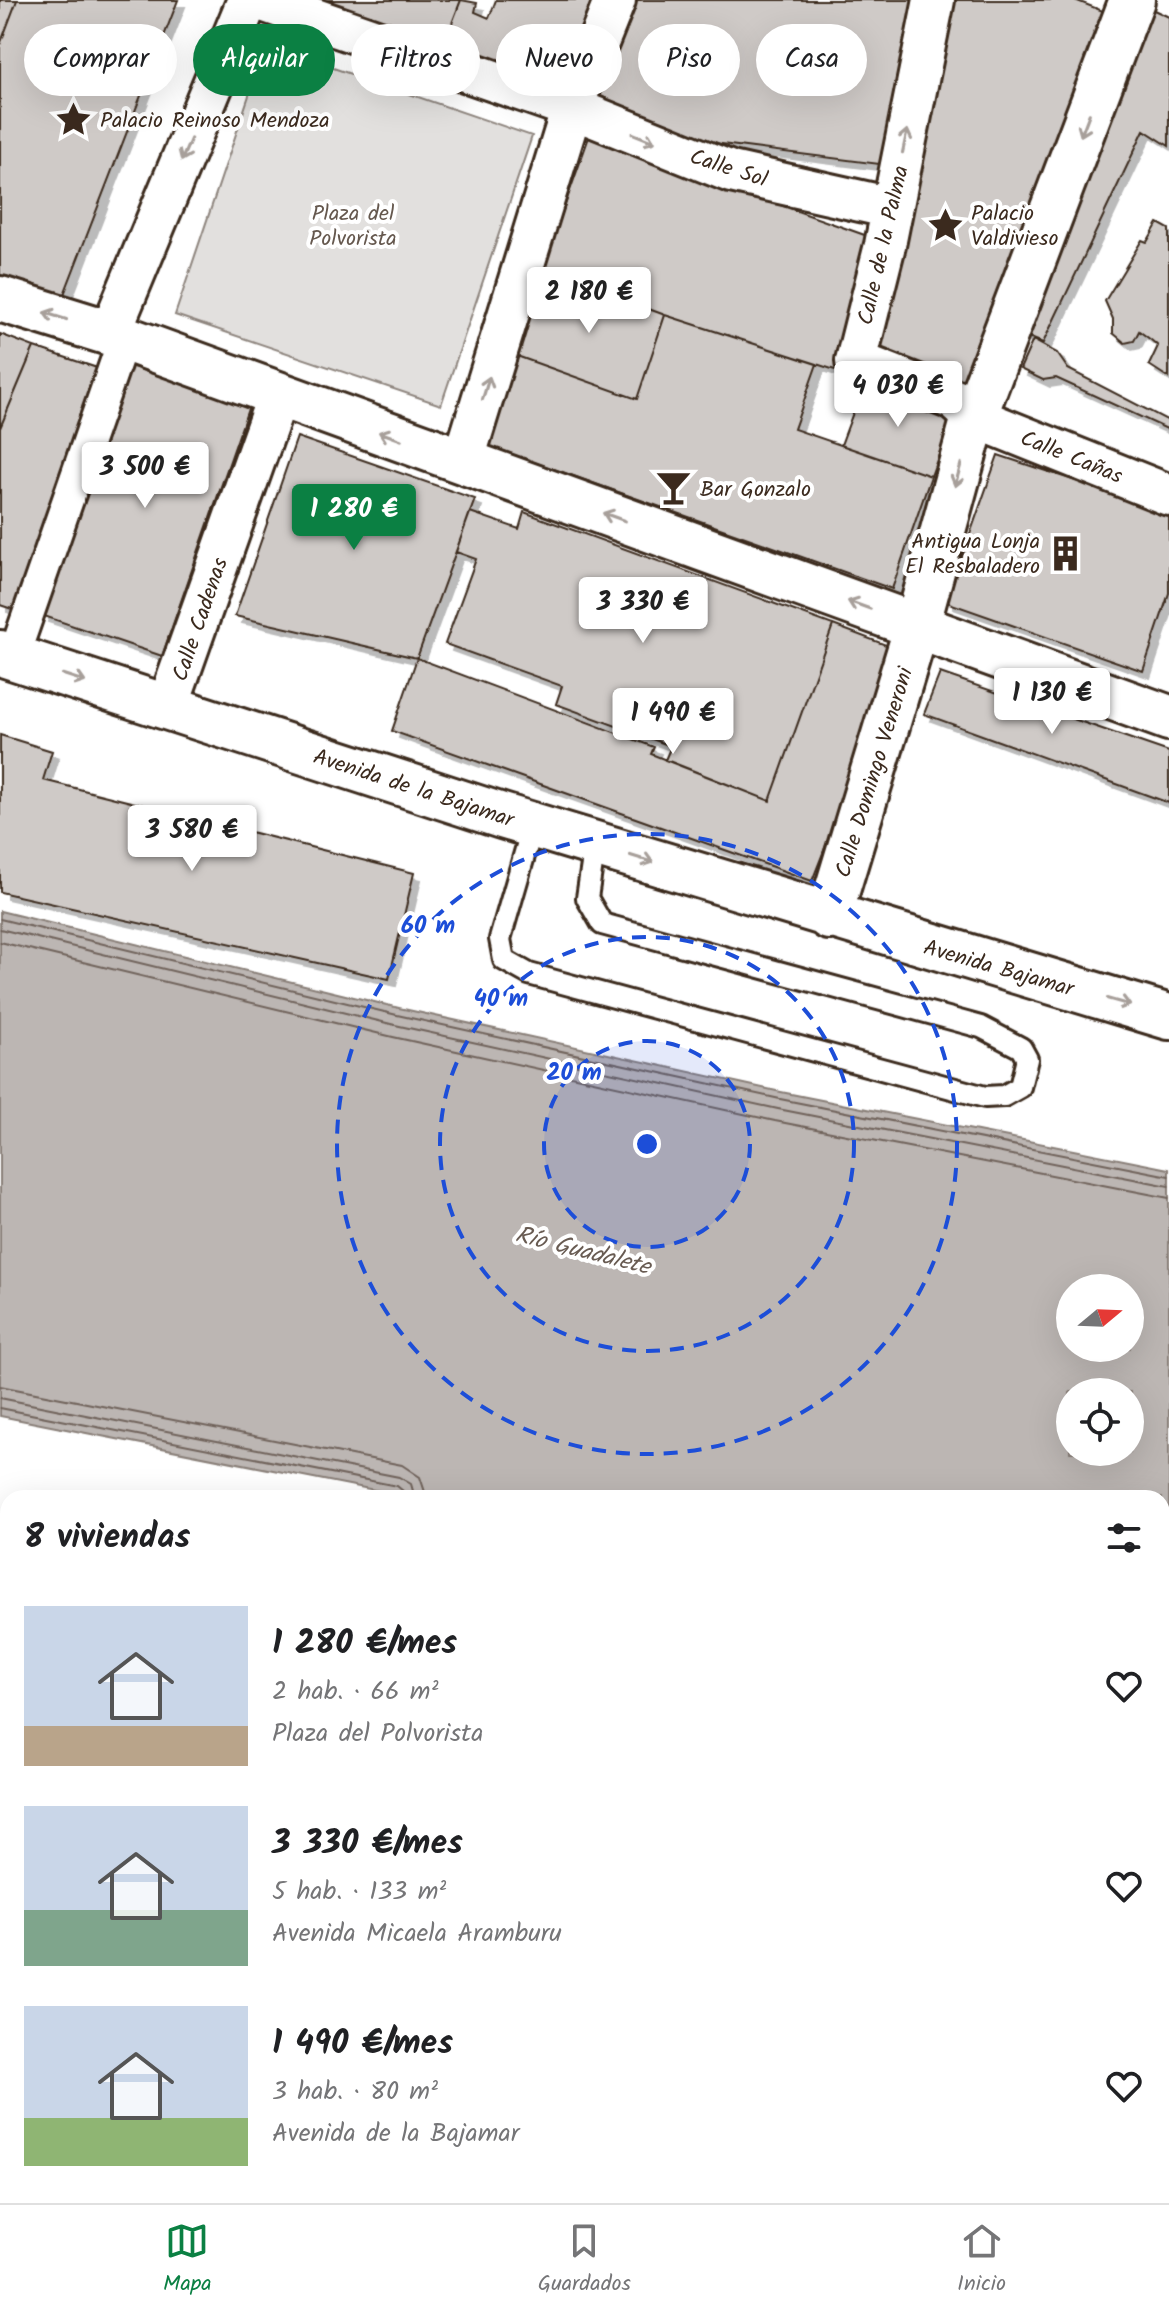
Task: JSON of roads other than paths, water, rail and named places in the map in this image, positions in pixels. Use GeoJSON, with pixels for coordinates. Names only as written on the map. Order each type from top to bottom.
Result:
{"type":"FeatureCollection","features":[{"type":"Feature","properties":{"kind":"street"},"geometry":{"type":"LineString","coordinates":[[7,656],[117,336],[248,0]]}},
{"type":"Feature","properties":{"kind":"street","name":"Calle Sol"},"geometry":{"type":"LineString","coordinates":[[260,0],[572,108],[731,172],[892,208]]}},
{"type":"Feature","properties":{"kind":"street"},"geometry":{"type":"LineString","coordinates":[[463,462],[572,108],[615,0]]}},
{"type":"Feature","properties":{"kind":"street","name":"Calle de la Palma"},"geometry":{"type":"LineString","coordinates":[[934,0],[892,208],[856,361],[955,400],[974,417]]}},
{"type":"Feature","properties":{"kind":"street","name":"Calle Domingo Veneroni"},"geometry":{"type":"LineString","coordinates":[[829,917],[917,626],[974,417],[1132,0]]}},
{"type":"Feature","properties":{"kind":"street"},"geometry":{"type":"LineString","coordinates":[[0,299],[117,336],[917,626],[1167,708]]}},
{"type":"Feature","properties":{"kind":"street","name":"Calle Cadenas"},"geometry":{"type":"LineString","coordinates":[[167,708],[278,395]]}},
{"type":"Feature","properties":{"kind":"street","name":"Calle Cañas"},"geometry":{"type":"LineString","coordinates":[[974,417],[1169,495]]}},
{"type":"Feature","properties":{"kind":"street","name":"Avenida de la Bajamar"},"geometry":{"type":"LineString","coordinates":[[7,656],[829,917]]}},
{"type":"Feature","properties":{"kind":"street","name":"Avenida Bajamar"},"geometry":{"type":"LineString","coordinates":[[829,917],[1169,1017]]}},
{"type":"Feature","properties":{"kind":"lane"},"geometry":{"type":"LineString","coordinates":[[533,825],[500,939],[504,960],[529,974],[985,1097],[1004,1096],[1020,1087],[1025,1077],[1027,1059],[1021,1048],[981,1027],[602,924],[587,898],[595,844]]}},
{"type":"Feature","properties":{"kind":"water","name":"Río Guadalete"},"geometry":{"type":"Polygon","coordinates":[[[0,911],[399,1008],[781,1092],[1169,1169],[1169,1490],[375,1490],[0,1416],[0,911]]]}},
{"type":"Feature","properties":{"kind":"place","name":"Palacio Reinoso Mendoza"},"geometry":{"type":"Point","coordinates":[74,119]}},
{"type":"Feature","properties":{"kind":"place","name":"Palacio Valdivieso"},"geometry":{"type":"Point","coordinates":[945,225]}},
{"type":"Feature","properties":{"kind":"place","name":"Bar Gonzalo"},"geometry":{"type":"Point","coordinates":[674,488]}},
{"type":"Feature","properties":{"kind":"place","name":"Antigua Lonja El Resbaladero"},"geometry":{"type":"Point","coordinates":[1066,553]}},
{"type":"Feature","properties":{"kind":"park label","name":"Plaza del Polvorista"},"geometry":{"type":"Point","coordinates":[353,224]}}]}
